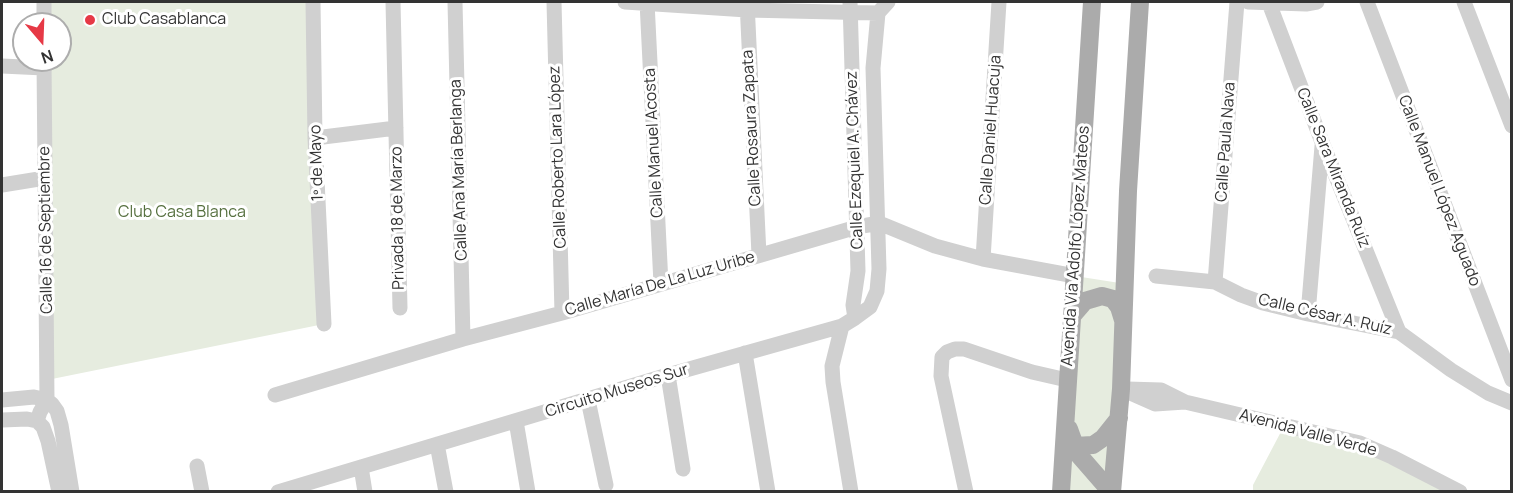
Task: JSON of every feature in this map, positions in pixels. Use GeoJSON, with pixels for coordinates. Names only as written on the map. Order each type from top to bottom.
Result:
{"type":"FeatureCollection","features":[{"type":"Feature","properties":{"kind":"main road","name":"Avenida Via Adolfo López Mateos"},"geometry":{"type":"LineString","coordinates":[[1061,492],[1092,2]]}},
{"type":"Feature","properties":{"kind":"main road"},"geometry":{"type":"LineString","coordinates":[[1112,492],[1121,389],[1128,191],[1140,2]]}},
{"type":"Feature","properties":{"kind":"main road"},"geometry":{"type":"LineString","coordinates":[[1072,316],[1085,300],[1102,296],[1113,299],[1119,307],[1124,324]]}},
{"type":"Feature","properties":{"kind":"main road"},"geometry":{"type":"LineString","coordinates":[[1066,416],[1078,454],[1112,492]]}},
{"type":"Feature","properties":{"kind":"main road"},"geometry":{"type":"LineString","coordinates":[[1074,446],[1093,445],[1103,438],[1119,418]]}},
{"type":"Feature","properties":{"kind":"street","name":"1º de Mayo"},"geometry":{"type":"LineString","coordinates":[[313,2],[315,138],[324,324]]}},
{"type":"Feature","properties":{"kind":"street","name":"Privada 18 de Marzo"},"geometry":{"type":"LineString","coordinates":[[393,2],[400,308]]}},
{"type":"Feature","properties":{"kind":"street","name":"Calle Ana María Berlanga"},"geometry":{"type":"LineString","coordinates":[[455,2],[464,339]]}},
{"type":"Feature","properties":{"kind":"street","name":"Calle Roberto Lara López"},"geometry":{"type":"LineString","coordinates":[[554,2],[562,313]]}},
{"type":"Feature","properties":{"kind":"street"},"geometry":{"type":"LineString","coordinates":[[625,2],[883,7]]}},
{"type":"Feature","properties":{"kind":"street","name":"Calle Manuel Acosta"},"geometry":{"type":"LineString","coordinates":[[647,2],[661,284]]}},
{"type":"Feature","properties":{"kind":"street","name":"Calle Daniel Huacuja"},"geometry":{"type":"LineString","coordinates":[[983,260],[999,2]]}},
{"type":"Feature","properties":{"kind":"street","name":"Calle Paula Nava"},"geometry":{"type":"LineString","coordinates":[[1215,282],[1237,2]]}},
{"type":"Feature","properties":{"kind":"street"},"geometry":{"type":"LineString","coordinates":[[1248,2],[1306,4],[1317,2]]}},
{"type":"Feature","properties":{"kind":"street","name":"Calle Manuel López Aguado"},"geometry":{"type":"LineString","coordinates":[[1366,2],[1512,380]]}},
{"type":"Feature","properties":{"kind":"street"},"geometry":{"type":"LineString","coordinates":[[1464,2],[1512,126]]}},
{"type":"Feature","properties":{"kind":"street","name":"Calle Sara Miranda Ruíz"},"geometry":{"type":"LineString","coordinates":[[1269,3],[1399,332]]}},
{"type":"Feature","properties":{"kind":"street","name":"Calle Rosaura Zapata"},"geometry":{"type":"LineString","coordinates":[[747,6],[759,255]]}},
{"type":"Feature","properties":{"kind":"street","name":"Calle Ezequiel A. Chávez"},"geometry":{"type":"LineString","coordinates":[[850,7],[858,271],[849,322],[832,366],[851,492]]}},
{"type":"Feature","properties":{"kind":"street","name":"Calle Ezequiel A. Chávez"},"geometry":{"type":"LineString","coordinates":[[879,223],[873,68],[883,7]]}},
{"type":"Feature","properties":{"kind":"street","name":"Calle 16 de Septiembre"},"geometry":{"type":"LineString","coordinates":[[37,421],[47,400],[44,72]]}},
{"type":"Feature","properties":{"kind":"street"},"geometry":{"type":"LineString","coordinates":[[315,138],[396,128]]}},
{"type":"Feature","properties":{"kind":"street"},"geometry":{"type":"LineString","coordinates":[[1308,314],[1322,142]]}},
{"type":"Feature","properties":{"kind":"street"},"geometry":{"type":"LineString","coordinates":[[2,185],[45,178]]}},
{"type":"Feature","properties":{"kind":"street"},"geometry":{"type":"LineString","coordinates":[[849,322],[870,307],[878,291],[879,223]]}},
{"type":"Feature","properties":{"kind":"street"},"geometry":{"type":"LineString","coordinates":[[857,227],[879,223],[935,246],[983,260],[1075,276]]}},
{"type":"Feature","properties":{"kind":"street","name":"Calle María De La Luz Uribe"},"geometry":{"type":"LineString","coordinates":[[275,395],[857,227]]}},
{"type":"Feature","properties":{"kind":"street","name":"Calle César A. Ruíz"},"geometry":{"type":"LineString","coordinates":[[1156,276],[1215,282],[1241,295],[1308,314],[1399,332],[1451,370],[1488,393],[1512,403]]}},
{"type":"Feature","properties":{"kind":"street","name":"Circuito Museos Sur"},"geometry":{"type":"LineString","coordinates":[[284,491],[849,322]]}},
{"type":"Feature","properties":{"kind":"street"},"geometry":{"type":"LineString","coordinates":[[966,492],[941,376],[942,357],[947,352],[964,349],[1032,372],[1067,380]]}},
{"type":"Feature","properties":{"kind":"street"},"geometry":{"type":"LineString","coordinates":[[745,353],[768,492]]}},
{"type":"Feature","properties":{"kind":"street"},"geometry":{"type":"LineString","coordinates":[[668,375],[683,470]]}},
{"type":"Feature","properties":{"kind":"street","name":"Avenida Valle Verde"},"geometry":{"type":"LineString","coordinates":[[1121,389],[1155,404],[1185,402],[1360,443],[1460,492]]}},
{"type":"Feature","properties":{"kind":"street"},"geometry":{"type":"LineString","coordinates":[[2,400],[34,397],[47,400]]}},
{"type":"Feature","properties":{"kind":"street","name":"Calle 16 de Septiembre"},"geometry":{"type":"LineString","coordinates":[[47,400],[57,411],[59,418],[72,492]]}},
{"type":"Feature","properties":{"kind":"street"},"geometry":{"type":"LineString","coordinates":[[588,400],[606,485]]}},
{"type":"Feature","properties":{"kind":"street"},"geometry":{"type":"LineString","coordinates":[[2,420],[27,419],[37,421],[43,427],[59,492]]}},
{"type":"Feature","properties":{"kind":"street"},"geometry":{"type":"LineString","coordinates":[[516,421],[528,492]]}},
{"type":"Feature","properties":{"kind":"street"},"geometry":{"type":"LineString","coordinates":[[437,444],[446,492]]}},
{"type":"Feature","properties":{"kind":"street"},"geometry":{"type":"LineString","coordinates":[[197,466],[202,492]]}},
{"type":"Feature","properties":{"kind":"street"},"geometry":{"type":"LineString","coordinates":[[361,467],[365,492]]}},
{"type":"Feature","properties":{"kind":"green space","name":"Club Casa Blanca"},"geometry":{"type":"Polygon","coordinates":[[[44,2],[313,2],[324,324],[47,380],[44,72],[72,72],[72,12],[44,12],[44,2]]]}},
{"type":"Feature","properties":{"kind":"green space"},"geometry":{"type":"Polygon","coordinates":[[[1075,276],[1126,284],[1112,491],[1061,492],[1075,276]]]}},
{"type":"Feature","properties":{"kind":"green space"},"geometry":{"type":"Polygon","coordinates":[[[1284,426],[1360,443],[1460,491],[1253,492],[1253,485],[1284,426]]]}},
{"type":"Feature","properties":{"kind":"place","name":"Club Casablanca"},"geometry":{"type":"Point","coordinates":[90,20]}}]}
